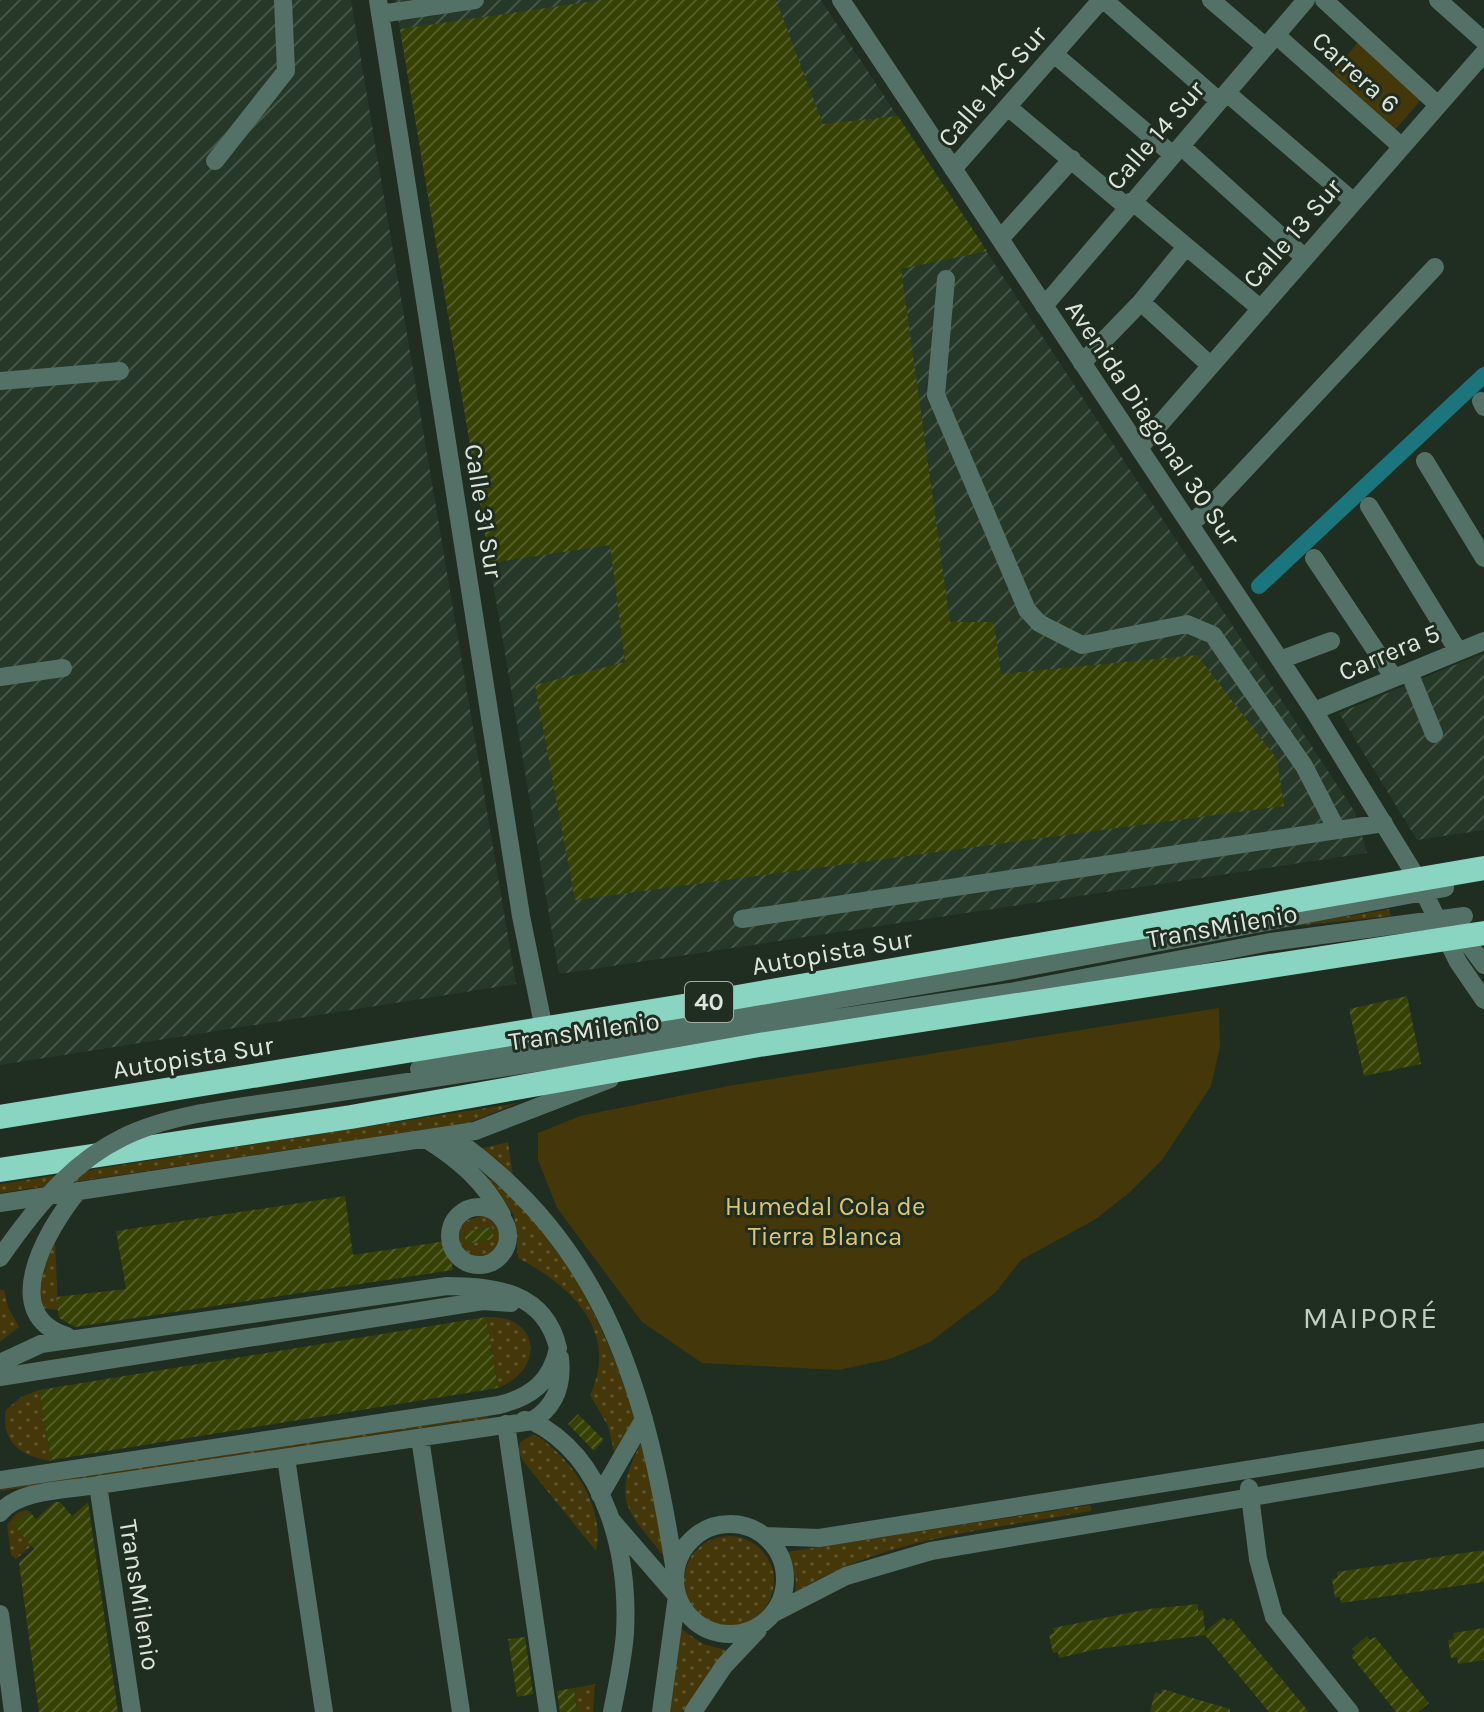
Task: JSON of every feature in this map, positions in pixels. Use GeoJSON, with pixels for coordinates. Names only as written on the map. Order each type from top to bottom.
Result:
{"type":"FeatureCollection","features":[{"type":"Feature","properties":{"kind":"highway","name":"Autopista Sur"},"geometry":{"type":"LineString","coordinates":[[0,1117],[1429,887],[1484,868]]}},
{"type":"Feature","properties":{"kind":"highway","name":"40"},"geometry":{"type":"LineString","coordinates":[[0,1170],[351,1117],[1457,927]]}},
{"type":"Feature","properties":{"kind":"street"},"geometry":{"type":"LineString","coordinates":[[215,161],[286,71],[283,0]]}},
{"type":"Feature","properties":{"kind":"street"},"geometry":{"type":"LineString","coordinates":[[379,7],[475,0]]}},
{"type":"Feature","properties":{"kind":"street","name":"Avenida Diagonal 30 Sur"},"geometry":{"type":"LineString","coordinates":[[841,0],[1314,711],[1384,823],[1484,965]]}},
{"type":"Feature","properties":{"kind":"street"},"geometry":{"type":"LineString","coordinates":[[1102,0],[1354,202]]}},
{"type":"Feature","properties":{"kind":"street","name":"Calle 14C Sur"},"geometry":{"type":"LineString","coordinates":[[953,169],[1102,0]]}},
{"type":"Feature","properties":{"kind":"street","name":"Carrera 6"},"geometry":{"type":"LineString","coordinates":[[1211,0],[1271,41],[1402,147]]}},
{"type":"Feature","properties":{"kind":"street","name":"Calle 14 Sur"},"geometry":{"type":"LineString","coordinates":[[1044,306],[1306,0]]}},
{"type":"Feature","properties":{"kind":"street"},"geometry":{"type":"LineString","coordinates":[[1324,0],[1438,105]]}},
{"type":"Feature","properties":{"kind":"street"},"geometry":{"type":"LineString","coordinates":[[1438,0],[1484,41]]}},
{"type":"Feature","properties":{"kind":"street","name":"Calle 31 Sur"},"geometry":{"type":"LineString","coordinates":[[379,7],[513,916],[544,1029]]}},
{"type":"Feature","properties":{"kind":"street","name":"Calle 13 Sur"},"geometry":{"type":"LineString","coordinates":[[1139,448],[1484,53]]}},
{"type":"Feature","properties":{"kind":"street"},"geometry":{"type":"LineString","coordinates":[[1054,54],[1177,150],[1305,258]]}},
{"type":"Feature","properties":{"kind":"street"},"geometry":{"type":"LineString","coordinates":[[1008,107],[1261,309]]}},
{"type":"Feature","properties":{"kind":"street"},"geometry":{"type":"LineString","coordinates":[[1000,239],[1072,159]]}},
{"type":"Feature","properties":{"kind":"street"},"geometry":{"type":"LineString","coordinates":[[1082,363],[1141,302],[1185,248]]}},
{"type":"Feature","properties":{"kind":"street"},"geometry":{"type":"LineString","coordinates":[[1190,524],[1209,508],[1435,267]]}},
{"type":"Feature","properties":{"kind":"street"},"geometry":{"type":"LineString","coordinates":[[946,279],[936,395],[1027,610],[1039,623],[1082,645],[1187,624],[1213,635],[1304,766],[1337,830]]}},
{"type":"Feature","properties":{"kind":"street"},"geometry":{"type":"LineString","coordinates":[[1141,302],[1211,366]]}},
{"type":"Feature","properties":{"kind":"street"},"geometry":{"type":"LineString","coordinates":[[0,381],[120,371]]}},
{"type":"Feature","properties":{"kind":"street"},"geometry":{"type":"LineString","coordinates":[[1425,461],[1484,558]]}},
{"type":"Feature","properties":{"kind":"street"},"geometry":{"type":"LineString","coordinates":[[1369,506],[1458,651]]}},
{"type":"Feature","properties":{"kind":"street"},"geometry":{"type":"LineString","coordinates":[[1314,558],[1402,675],[1434,734]]}},
{"type":"Feature","properties":{"kind":"street"},"geometry":{"type":"LineString","coordinates":[[1280,660],[1331,641]]}},
{"type":"Feature","properties":{"kind":"street","name":"Carrera 5"},"geometry":{"type":"LineString","coordinates":[[1314,711],[1484,641]]}},
{"type":"Feature","properties":{"kind":"street"},"geometry":{"type":"LineString","coordinates":[[0,677],[63,668]]}},
{"type":"Feature","properties":{"kind":"street"},"geometry":{"type":"LineString","coordinates":[[742,919],[1384,823]]}},
{"type":"Feature","properties":{"kind":"street","name":"TransMilenio"},"geometry":{"type":"LineString","coordinates":[[0,1258],[40,1202],[66,1176],[112,1141],[143,1126],[188,1114],[1002,972],[1429,887]]}},
{"type":"Feature","properties":{"kind":"street","name":"Avenida Diagonal 30 Sur"},"geometry":{"type":"LineString","coordinates":[[1457,927],[1484,1000]]}},
{"type":"Feature","properties":{"kind":"street","name":"TransMilenio"},"geometry":{"type":"LineString","coordinates":[[0,1243],[37,1192],[62,1166],[123,1124],[188,1104],[292,1094],[994,995],[1270,942],[1457,927]]}},
{"type":"Feature","properties":{"kind":"street"},"geometry":{"type":"LineString","coordinates":[[0,1203],[451,1136],[507,1121],[640,1066]]}},
{"type":"Feature","properties":{"kind":"street"},"geometry":{"type":"LineString","coordinates":[[451,1136],[501,1174],[548,1224],[582,1272],[617,1336],[644,1419],[675,1572],[677,1596],[661,1712]]}},
{"type":"Feature","properties":{"kind":"street"},"geometry":{"type":"LineString","coordinates":[[426,1139],[459,1161],[482,1184],[505,1223]]}},
{"type":"Feature","properties":{"kind":"street"},"geometry":{"type":"LineString","coordinates":[[78,1191],[26,1261],[17,1293],[22,1311],[35,1327],[80,1339]]}},
{"type":"Feature","properties":{"kind":"street"},"geometry":{"type":"LineString","coordinates":[[0,1363],[28,1348],[80,1339],[447,1286],[473,1286],[509,1294],[545,1314],[558,1348],[561,1368],[558,1390],[548,1409],[532,1421]]}},
{"type":"Feature","properties":{"kind":"street"},"geometry":{"type":"LineString","coordinates":[[0,1377],[483,1301],[503,1301],[530,1312],[558,1348]]}},
{"type":"Feature","properties":{"kind":"street"},"geometry":{"type":"LineString","coordinates":[[0,1480],[519,1400],[534,1392],[547,1378],[558,1348]]}},
{"type":"Feature","properties":{"kind":"street"},"geometry":{"type":"LineString","coordinates":[[0,1391],[28,1372]]}},
{"type":"Feature","properties":{"kind":"street"},"geometry":{"type":"LineString","coordinates":[[475,1409],[532,1421],[550,1430],[573,1450],[592,1476],[611,1520],[621,1567],[625,1633],[612,1712]]}},
{"type":"Feature","properties":{"kind":"street"},"geometry":{"type":"LineString","coordinates":[[600,1495],[644,1419]]}},
{"type":"Feature","properties":{"kind":"street","name":"TransMilenio"},"geometry":{"type":"LineString","coordinates":[[0,1513],[5,1507],[29,1497],[98,1485],[532,1421]]}},
{"type":"Feature","properties":{"kind":"street"},"geometry":{"type":"LineString","coordinates":[[506,1424],[548,1712]]}},
{"type":"Feature","properties":{"kind":"street"},"geometry":{"type":"LineString","coordinates":[[765,1536],[819,1538],[1484,1432]]}},
{"type":"Feature","properties":{"kind":"street"},"geometry":{"type":"LineString","coordinates":[[420,1438],[461,1712]]}},
{"type":"Feature","properties":{"kind":"street"},"geometry":{"type":"LineString","coordinates":[[286,1458],[324,1712]]}},
{"type":"Feature","properties":{"kind":"street"},"geometry":{"type":"LineString","coordinates":[[611,1520],[698,1624],[713,1632],[738,1633],[821,1587],[882,1563],[1484,1458]]}},
{"type":"Feature","properties":{"kind":"street"},"geometry":{"type":"LineString","coordinates":[[0,1463],[22,1476]]}},
{"type":"Feature","properties":{"kind":"street"},"geometry":{"type":"LineString","coordinates":[[1248,1472],[1258,1559],[1274,1617],[1350,1712]]}},
{"type":"Feature","properties":{"kind":"street","name":"TransMilenio"},"geometry":{"type":"LineString","coordinates":[[98,1485],[132,1712]]}},
{"type":"Feature","properties":{"kind":"street"},"geometry":{"type":"LineString","coordinates":[[675,1572],[688,1543],[715,1525],[748,1527],[765,1536],[777,1549],[786,1582],[768,1619],[724,1666],[693,1712]]}},
{"type":"Feature","properties":{"kind":"street"},"geometry":{"type":"LineString","coordinates":[[0,1614],[13,1712]]}},
{"type":"Feature","properties":{"kind":"shaded area"},"geometry":{"type":"Polygon","coordinates":[[[0,0],[351,0],[516,984],[0,1065],[0,0]]]}},
{"type":"Feature","properties":{"kind":"shaded area"},"geometry":{"type":"Polygon","coordinates":[[[395,0],[821,0],[1355,812],[1367,853],[559,974],[395,0]]]}},
{"type":"Feature","properties":{"kind":"shaded area"},"geometry":{"type":"Polygon","coordinates":[[[1484,653],[1484,830],[1417,840],[1339,713],[1484,653]]]}},
{"type":"Feature","properties":{"kind":"green space"},"geometry":{"type":"Polygon","coordinates":[[[1358,42],[1421,100],[1395,130],[1333,73],[1358,42]]]}},
{"type":"Feature","properties":{"kind":"green space"},"geometry":{"type":"Polygon","coordinates":[[[1389,909],[1391,916],[1285,927],[1389,909]]]}},
{"type":"Feature","properties":{"kind":"green space","name":"Humedal Cola de Tierra Blanca"},"geometry":{"type":"Polygon","coordinates":[[[1219,1008],[1220,1047],[1211,1086],[1162,1160],[1130,1192],[1096,1219],[1021,1260],[995,1293],[930,1342],[890,1359],[838,1370],[702,1363],[642,1322],[557,1208],[538,1160],[538,1133],[580,1116],[728,1086],[1219,1008]]]}},
{"type":"Feature","properties":{"kind":"green space"},"geometry":{"type":"Polygon","coordinates":[[[518,1103],[468,1123],[0,1193],[0,1184],[518,1103]]]}},
{"type":"Feature","properties":{"kind":"green space"},"geometry":{"type":"Polygon","coordinates":[[[508,1142],[513,1176],[498,1160],[480,1149],[508,1142]]]}},
{"type":"Feature","properties":{"kind":"green space"},"geometry":{"type":"Polygon","coordinates":[[[485,1175],[526,1210],[549,1238],[565,1261],[605,1336],[636,1415],[615,1455],[608,1426],[590,1395],[598,1372],[599,1351],[594,1331],[572,1297],[538,1269],[518,1258],[514,1215],[485,1175]]]}},
{"type":"Feature","properties":{"kind":"green space"},"geometry":{"type":"Polygon","coordinates":[[[484,1215],[500,1228],[501,1242],[493,1253],[473,1257],[464,1250],[459,1236],[465,1221],[484,1215]],[[492,1227],[464,1232],[466,1244],[494,1239],[492,1227]]]}},
{"type":"Feature","properties":{"kind":"green space"},"geometry":{"type":"Polygon","coordinates":[[[55,1240],[58,1310],[41,1308],[31,1268],[55,1240]]]}},
{"type":"Feature","properties":{"kind":"green space"},"geometry":{"type":"Polygon","coordinates":[[[0,1290],[4,1290],[8,1307],[19,1327],[0,1342],[0,1290]]]}},
{"type":"Feature","properties":{"kind":"green space"},"geometry":{"type":"Polygon","coordinates":[[[486,1317],[504,1318],[517,1324],[526,1333],[530,1344],[530,1356],[524,1368],[498,1388],[486,1317]]]}},
{"type":"Feature","properties":{"kind":"green space"},"geometry":{"type":"Polygon","coordinates":[[[39,1390],[51,1461],[23,1452],[10,1440],[5,1422],[6,1410],[21,1397],[39,1390]]]}},
{"type":"Feature","properties":{"kind":"green space"},"geometry":{"type":"Polygon","coordinates":[[[487,1415],[488,1418],[0,1491],[0,1488],[487,1415]]]}},
{"type":"Feature","properties":{"kind":"green space"},"geometry":{"type":"Polygon","coordinates":[[[534,1434],[561,1456],[583,1484],[596,1517],[596,1551],[518,1452],[520,1442],[534,1434]]]}},
{"type":"Feature","properties":{"kind":"green space"},"geometry":{"type":"Polygon","coordinates":[[[643,1439],[663,1555],[639,1525],[626,1501],[627,1476],[643,1439]]]}},
{"type":"Feature","properties":{"kind":"green space"},"geometry":{"type":"Polygon","coordinates":[[[1090,1505],[1091,1511],[901,1547],[829,1574],[795,1593],[796,1581],[786,1552],[1090,1505]]]}},
{"type":"Feature","properties":{"kind":"green space"},"geometry":{"type":"Polygon","coordinates":[[[29,1511],[31,1546],[16,1559],[11,1555],[7,1525],[17,1513],[29,1511]]]}},
{"type":"Feature","properties":{"kind":"green space"},"geometry":{"type":"Polygon","coordinates":[[[729,1536],[746,1539],[761,1549],[771,1564],[774,1581],[771,1598],[761,1613],[746,1623],[729,1626],[712,1623],[697,1613],[687,1598],[684,1581],[687,1564],[697,1549],[712,1539],[729,1536]]]}},
{"type":"Feature","properties":{"kind":"green space"},"geometry":{"type":"Polygon","coordinates":[[[681,1629],[703,1644],[726,1650],[683,1712],[669,1712],[681,1629]]]}},
{"type":"Feature","properties":{"kind":"green space"},"geometry":{"type":"Polygon","coordinates":[[[595,1684],[593,1712],[577,1712],[574,1688],[595,1684]]]}},
{"type":"Feature","properties":{"kind":"building"},"geometry":{"type":"Polygon","coordinates":[[[602,0],[776,0],[823,124],[898,116],[987,251],[901,269],[950,622],[994,622],[1001,674],[1197,655],[1277,759],[1284,806],[575,900],[535,685],[625,662],[610,545],[490,563],[400,29],[602,0]]]}},
{"type":"Feature","properties":{"kind":"building"},"geometry":{"type":"Polygon","coordinates":[[[1407,996],[1421,1064],[1364,1076],[1349,1009],[1407,996]]]}},
{"type":"Feature","properties":{"kind":"building"},"geometry":{"type":"Polygon","coordinates":[[[345,1196],[353,1255],[447,1241],[453,1270],[75,1327],[59,1318],[56,1297],[126,1289],[116,1231],[345,1196]]]}},
{"type":"Feature","properties":{"kind":"building"},"geometry":{"type":"Polygon","coordinates":[[[492,1227],[494,1239],[466,1244],[464,1232],[492,1227]]]}},
{"type":"Feature","properties":{"kind":"building"},"geometry":{"type":"Polygon","coordinates":[[[486,1317],[498,1388],[51,1460],[39,1390],[486,1317]]]}},
{"type":"Feature","properties":{"kind":"building"},"geometry":{"type":"Polygon","coordinates":[[[578,1414],[604,1440],[594,1451],[568,1424],[578,1414]]]}},
{"type":"Feature","properties":{"kind":"building"},"geometry":{"type":"Polygon","coordinates":[[[55,1502],[60,1502],[72,1516],[88,1502],[118,1712],[39,1712],[19,1563],[34,1549],[13,1524],[29,1511],[36,1519],[55,1502]]]}},
{"type":"Feature","properties":{"kind":"building"},"geometry":{"type":"Polygon","coordinates":[[[1484,1550],[1484,1582],[1341,1603],[1340,1597],[1335,1598],[1332,1579],[1337,1578],[1337,1572],[1484,1550]]]}},
{"type":"Feature","properties":{"kind":"building"},"geometry":{"type":"Polygon","coordinates":[[[1198,1604],[1198,1611],[1203,1610],[1205,1632],[1223,1617],[1227,1621],[1231,1618],[1309,1712],[1269,1712],[1205,1635],[1098,1649],[1059,1658],[1058,1652],[1053,1653],[1049,1635],[1054,1633],[1053,1628],[1149,1609],[1198,1604]]]}},
{"type":"Feature","properties":{"kind":"building"},"geometry":{"type":"Polygon","coordinates":[[[1484,1628],[1484,1660],[1458,1664],[1457,1657],[1451,1658],[1448,1640],[1454,1639],[1453,1633],[1484,1628]]]}},
{"type":"Feature","properties":{"kind":"building"},"geometry":{"type":"Polygon","coordinates":[[[1367,1636],[1370,1640],[1375,1637],[1429,1703],[1418,1712],[1396,1712],[1351,1656],[1355,1652],[1352,1649],[1367,1636]]]}},
{"type":"Feature","properties":{"kind":"building"},"geometry":{"type":"Polygon","coordinates":[[[525,1637],[533,1694],[517,1697],[508,1639],[525,1637]]]}},
{"type":"Feature","properties":{"kind":"building"},"geometry":{"type":"Polygon","coordinates":[[[574,1688],[577,1712],[560,1712],[557,1691],[574,1688]]]}},
{"type":"Feature","properties":{"kind":"building"},"geometry":{"type":"Polygon","coordinates":[[[1162,1689],[1230,1709],[1230,1712],[1150,1712],[1155,1692],[1161,1694],[1162,1689]]]}},
{"type":"Feature","properties":{"kind":"waterway"},"geometry":{"type":"LineString","coordinates":[[1259,586],[1484,375]]}},
{"type":"Feature","properties":{"kind":"district","name":"MAIPORÉ"},"geometry":{"type":"Point","coordinates":[1371,1318]}}]}
